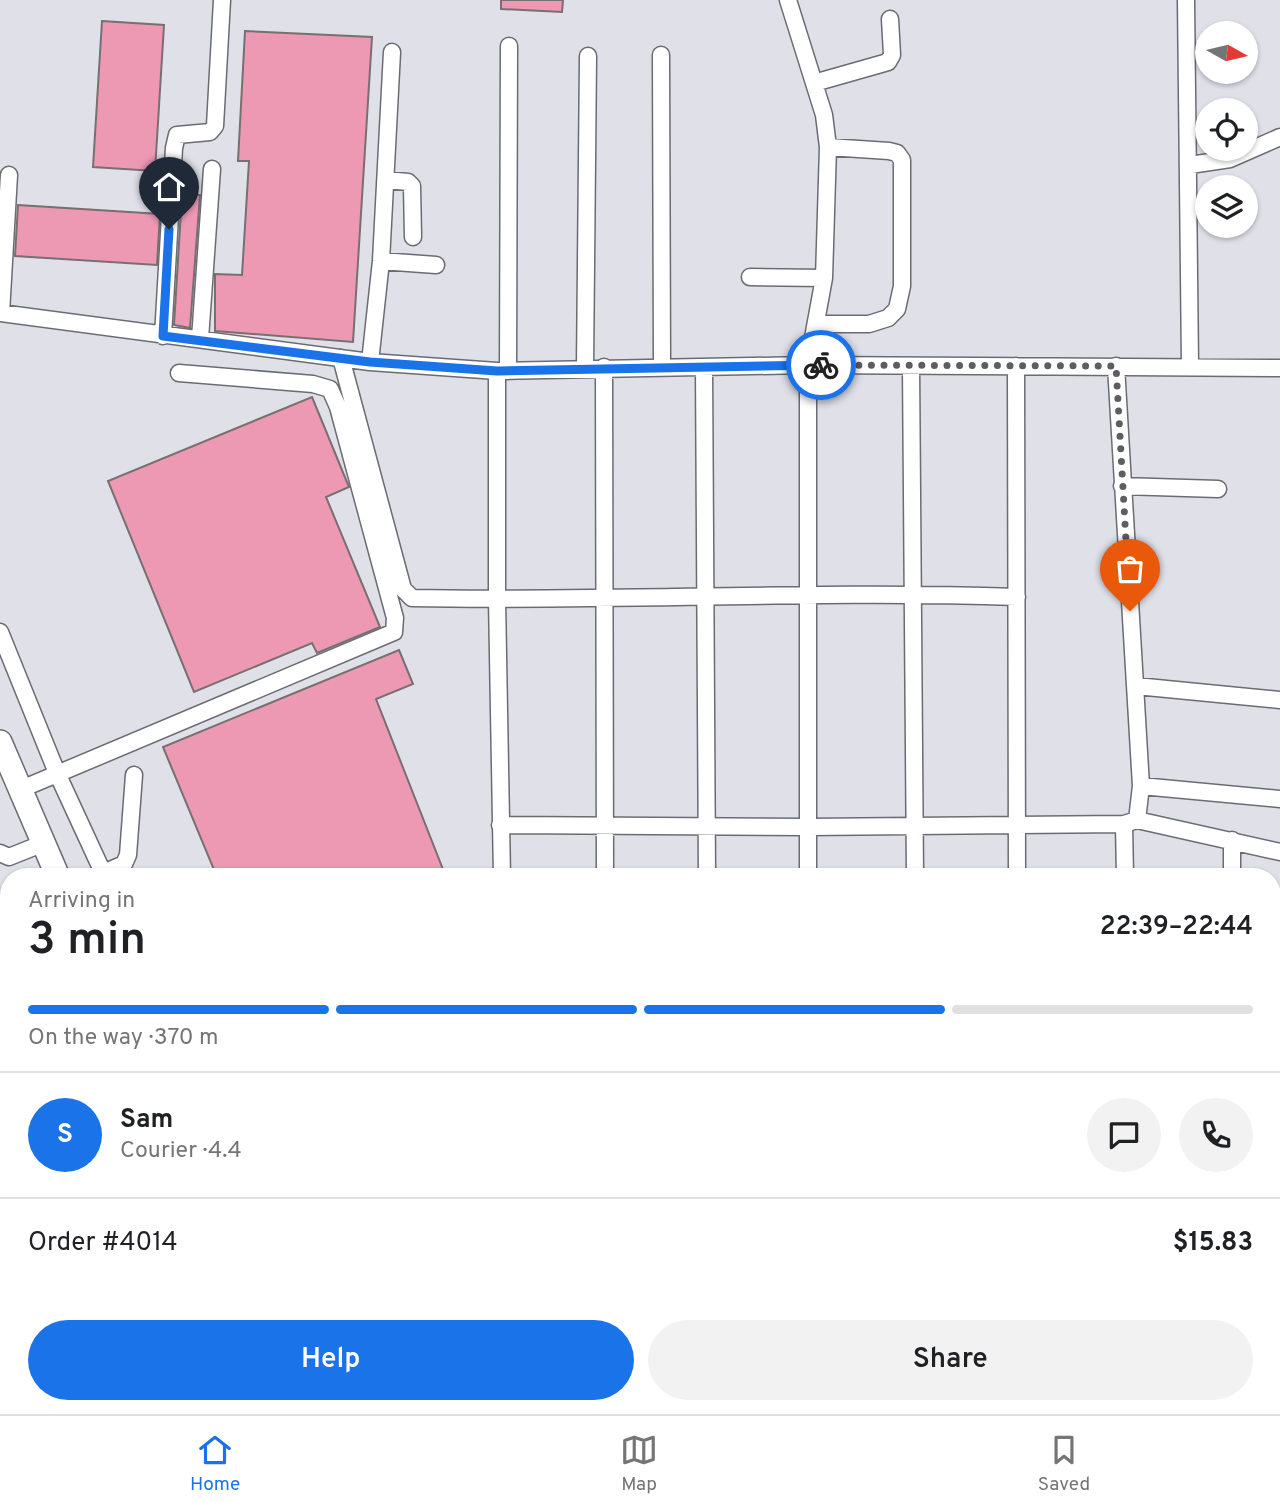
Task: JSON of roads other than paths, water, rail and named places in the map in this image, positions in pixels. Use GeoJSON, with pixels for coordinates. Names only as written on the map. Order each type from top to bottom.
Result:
{"type":"FeatureCollection","features":[{"type":"Feature","properties":{"kind":"highway"},"geometry":{"type":"LineString","coordinates":[[0,742],[54,868]]}},
{"type":"Feature","properties":{"kind":"street"},"geometry":{"type":"LineString","coordinates":[[163,336],[174,148],[177,135],[210,132],[215,126],[222,0]]}},
{"type":"Feature","properties":{"kind":"street"},"geometry":{"type":"LineString","coordinates":[[788,0],[824,115],[828,147],[824,278],[808,365],[808,868]]}},
{"type":"Feature","properties":{"kind":"street"},"geometry":{"type":"LineString","coordinates":[[1186,0],[1190,365]]}},
{"type":"Feature","properties":{"kind":"street"},"geometry":{"type":"LineString","coordinates":[[814,83],[888,62],[892,55],[890,19]]}},
{"type":"Feature","properties":{"kind":"street"},"geometry":{"type":"LineString","coordinates":[[502,868],[497,599],[509,46]]}},
{"type":"Feature","properties":{"kind":"street"},"geometry":{"type":"LineString","coordinates":[[370,362],[381,261],[392,52]]}},
{"type":"Feature","properties":{"kind":"street"},"geometry":{"type":"LineString","coordinates":[[662,55],[662,366]]}},
{"type":"Feature","properties":{"kind":"street"},"geometry":{"type":"LineString","coordinates":[[585,368],[588,56]]}},
{"type":"Feature","properties":{"kind":"street"},"geometry":{"type":"LineString","coordinates":[[1189,165],[1230,159],[1280,137]]}},
{"type":"Feature","properties":{"kind":"street"},"geometry":{"type":"LineString","coordinates":[[816,324],[869,324],[888,318],[897,309],[902,286],[902,160],[897,153],[889,151],[828,147]]}},
{"type":"Feature","properties":{"kind":"street"},"geometry":{"type":"LineString","coordinates":[[200,339],[212,169]]}},
{"type":"Feature","properties":{"kind":"street"},"geometry":{"type":"LineString","coordinates":[[9,175],[1,313],[370,362],[503,371],[808,365],[1190,365],[1280,368]]}},
{"type":"Feature","properties":{"kind":"street"},"geometry":{"type":"LineString","coordinates":[[386,180],[408,182],[412,186],[413,237]]}},
{"type":"Feature","properties":{"kind":"street"},"geometry":{"type":"LineString","coordinates":[[381,261],[436,265]]}},
{"type":"Feature","properties":{"kind":"street"},"geometry":{"type":"LineString","coordinates":[[750,277],[824,278]]}},
{"type":"Feature","properties":{"kind":"street"},"geometry":{"type":"LineString","coordinates":[[341,358],[407,594],[412,598],[606,599],[807,594],[1017,597]]}},
{"type":"Feature","properties":{"kind":"street"},"geometry":{"type":"LineString","coordinates":[[911,366],[915,868]]}},
{"type":"Feature","properties":{"kind":"street"},"geometry":{"type":"LineString","coordinates":[[1016,366],[1017,868]]}},
{"type":"Feature","properties":{"kind":"street"},"geometry":{"type":"LineString","coordinates":[[1116,366],[1141,786],[1130,822],[1126,868]]}},
{"type":"Feature","properties":{"kind":"street"},"geometry":{"type":"LineString","coordinates":[[604,367],[606,868]]}},
{"type":"Feature","properties":{"kind":"street"},"geometry":{"type":"LineString","coordinates":[[704,367],[707,868]]}},
{"type":"Feature","properties":{"kind":"street"},"geometry":{"type":"LineString","coordinates":[[19,790],[394,632],[392,605],[338,407],[330,389],[313,384],[179,373]]}},
{"type":"Feature","properties":{"kind":"street"},"geometry":{"type":"LineString","coordinates":[[1122,486],[1218,489]]}},
{"type":"Feature","properties":{"kind":"street"},"geometry":{"type":"LineString","coordinates":[[0,632],[98,868]]}},
{"type":"Feature","properties":{"kind":"street"},"geometry":{"type":"LineString","coordinates":[[1136,686],[1280,700]]}},
{"type":"Feature","properties":{"kind":"street"},"geometry":{"type":"LineString","coordinates":[[116,868],[124,864],[128,855],[134,775]]}},
{"type":"Feature","properties":{"kind":"street"},"geometry":{"type":"LineString","coordinates":[[1141,786],[1280,799]]}},
{"type":"Feature","properties":{"kind":"street"},"geometry":{"type":"LineString","coordinates":[[500,825],[808,827],[1130,822],[1232,840],[1280,852]]}},
{"type":"Feature","properties":{"kind":"street"},"geometry":{"type":"LineString","coordinates":[[0,836],[4,855],[44,843]]}},
{"type":"Feature","properties":{"kind":"street"},"geometry":{"type":"LineString","coordinates":[[1232,840],[1232,868]]}}]}
